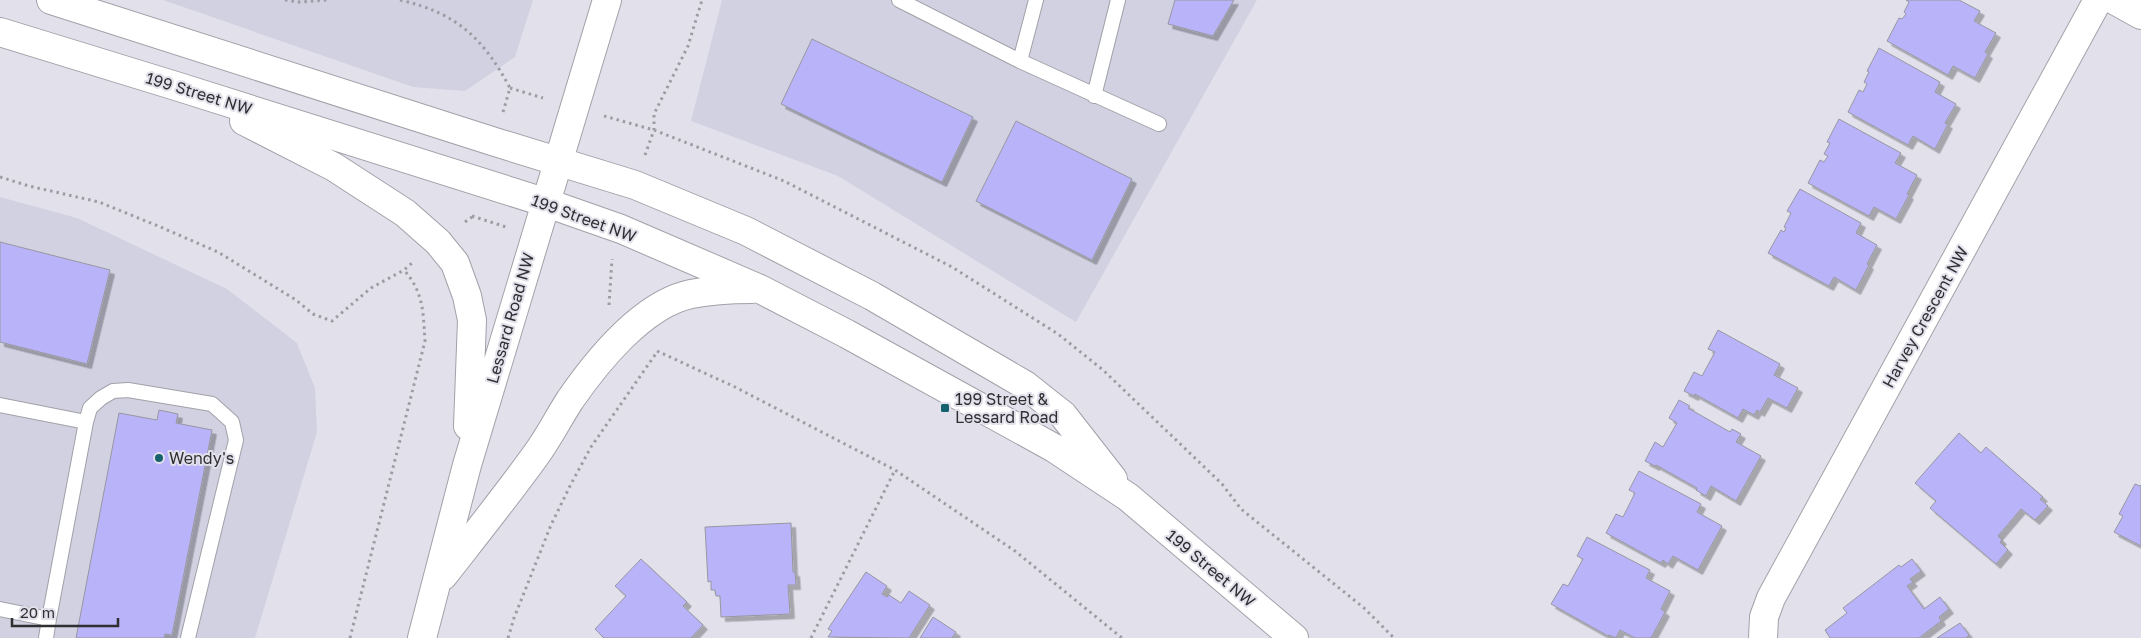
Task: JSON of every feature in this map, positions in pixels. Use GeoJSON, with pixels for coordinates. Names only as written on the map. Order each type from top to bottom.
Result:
{"type":"FeatureCollection","features":[{"type":"Feature","properties":{"kind":"main road","name":"199 Street NW"},"geometry":{"type":"LineString","coordinates":[[51,0],[494,142],[635,185],[754,235],[872,296],[1025,385],[1063,415],[1128,497]]}},
{"type":"Feature","properties":{"kind":"main road","name":"Lessard Road NW"},"geometry":{"type":"LineString","coordinates":[[422,638],[467,465],[544,202],[606,0]]}},
{"type":"Feature","properties":{"kind":"main road","name":"Harvey Crescent NW"},"geometry":{"type":"LineString","coordinates":[[1763,638],[1764,616],[1771,598],[2098,0]]}},
{"type":"Feature","properties":{"kind":"main road"},"geometry":{"type":"LineString","coordinates":[[2114,0],[2141,15]]}},
{"type":"Feature","properties":{"kind":"main road","name":"199 Street NW"},"geometry":{"type":"LineString","coordinates":[[0,32],[179,86],[544,202],[621,229],[760,289],[982,407],[1054,448],[1128,497],[1294,638]]}},
{"type":"Feature","properties":{"kind":"main road"},"geometry":{"type":"LineString","coordinates":[[179,86],[334,167],[405,213],[438,242],[455,262],[467,296],[472,320],[467,465]]}},
{"type":"Feature","properties":{"kind":"main road"},"geometry":{"type":"LineString","coordinates":[[436,585],[538,451],[571,400],[593,371],[626,334],[646,316],[689,294],[726,289],[760,289]]}},
{"type":"Feature","properties":{"kind":"lane"},"geometry":{"type":"LineString","coordinates":[[898,0],[1020,61],[1159,124]]}},
{"type":"Feature","properties":{"kind":"lane"},"geometry":{"type":"LineString","coordinates":[[1020,61],[1036,0]]}},
{"type":"Feature","properties":{"kind":"lane"},"geometry":{"type":"LineString","coordinates":[[1094,96],[1118,0]]}},
{"type":"Feature","properties":{"kind":"lane"},"geometry":{"type":"LineString","coordinates":[[46,638],[90,408],[101,398],[113,391],[128,390],[212,404],[232,422],[236,440],[188,638]]}},
{"type":"Feature","properties":{"kind":"lane"},"geometry":{"type":"LineString","coordinates":[[0,405],[86,422]]}},
{"type":"Feature","properties":{"kind":"lane"},"geometry":{"type":"LineString","coordinates":[[0,609],[49,619]]}},
{"type":"Feature","properties":{"kind":"path"},"geometry":{"type":"LineString","coordinates":[[285,0],[299,2],[328,0]]}},
{"type":"Feature","properties":{"kind":"path"},"geometry":{"type":"LineString","coordinates":[[400,0],[434,10],[464,28],[495,60],[510,88]]}},
{"type":"Feature","properties":{"kind":"path"},"geometry":{"type":"LineString","coordinates":[[654,130],[654,114],[688,46],[702,0]]}},
{"type":"Feature","properties":{"kind":"path"},"geometry":{"type":"LineString","coordinates":[[0,177],[28,186],[99,202],[218,252],[296,300],[313,314],[332,321],[370,288],[404,270],[472,217]]}},
{"type":"Feature","properties":{"kind":"path"},"geometry":{"type":"LineString","coordinates":[[612,258],[609,308],[615,324],[626,334],[657,351],[735,387],[895,470],[1015,551],[1122,638]]}},
{"type":"Feature","properties":{"kind":"path"},"geometry":{"type":"LineString","coordinates":[[350,638],[425,341],[423,306],[415,283],[404,270]]}},
{"type":"Feature","properties":{"kind":"path"},"geometry":{"type":"LineString","coordinates":[[508,638],[514,618],[545,541],[571,484],[591,447],[657,351]]}},
{"type":"Feature","properties":{"kind":"path"},"geometry":{"type":"LineString","coordinates":[[811,638],[895,470]]}},
{"type":"Feature","properties":{"kind":"shaded area"},"geometry":{"type":"Polygon","coordinates":[[[163,0],[533,0],[515,57],[465,91],[413,87],[163,0]]]}},
{"type":"Feature","properties":{"kind":"shaded area"},"geometry":{"type":"Polygon","coordinates":[[[722,0],[1257,0],[1076,322],[838,176],[691,121],[722,0]]]}},
{"type":"Feature","properties":{"kind":"shaded area"},"geometry":{"type":"Polygon","coordinates":[[[0,197],[77,218],[227,289],[297,343],[315,388],[317,432],[255,638],[0,638],[0,197]]]}},
{"type":"Feature","properties":{"kind":"building"},"geometry":{"type":"Polygon","coordinates":[[[1175,0],[1234,0],[1213,36],[1168,24],[1175,0]]]}},
{"type":"Feature","properties":{"kind":"building"},"geometry":{"type":"Polygon","coordinates":[[[1906,0],[1959,0],[1980,11],[1974,21],[1996,33],[1985,52],[1988,54],[1975,78],[1953,66],[1948,75],[1887,41],[1899,18],[1902,19],[1906,14],[1904,12],[1909,2],[1906,0]]]}},
{"type":"Feature","properties":{"kind":"building"},"geometry":{"type":"Polygon","coordinates":[[[812,39],[973,117],[942,182],[781,104],[812,39]]]}},
{"type":"Feature","properties":{"kind":"building"},"geometry":{"type":"Polygon","coordinates":[[[1879,48],[1940,82],[1935,92],[1956,104],[1945,123],[1948,124],[1935,149],[1913,136],[1908,145],[1848,112],[1859,90],[1863,92],[1867,84],[1864,82],[1869,72],[1867,71],[1879,48]]]}},
{"type":"Feature","properties":{"kind":"building"},"geometry":{"type":"Polygon","coordinates":[[[1839,119],[1901,153],[1895,163],[1917,175],[1896,219],[1874,207],[1869,216],[1808,183],[1820,160],[1824,162],[1828,156],[1824,154],[1830,143],[1827,142],[1839,119]]]}},
{"type":"Feature","properties":{"kind":"building"},"geometry":{"type":"Polygon","coordinates":[[[1016,121],[1132,179],[1092,260],[976,201],[1016,121]]]}},
{"type":"Feature","properties":{"kind":"building"},"geometry":{"type":"Polygon","coordinates":[[[1800,189],[1861,223],[1856,233],[1877,245],[1856,290],[1834,277],[1829,286],[1768,253],[1781,230],[1784,232],[1786,228],[1784,227],[1791,213],[1787,211],[1800,189]]]}},
{"type":"Feature","properties":{"kind":"building"},"geometry":{"type":"Polygon","coordinates":[[[0,242],[110,270],[87,364],[0,342],[0,242]]]}},
{"type":"Feature","properties":{"kind":"building"},"geometry":{"type":"Polygon","coordinates":[[[1718,330],[1780,364],[1774,375],[1798,388],[1787,408],[1768,398],[1760,412],[1757,410],[1754,415],[1743,409],[1738,418],[1695,394],[1694,396],[1684,391],[1694,372],[1702,376],[1715,352],[1708,349],[1718,330]]]}},
{"type":"Feature","properties":{"kind":"building"},"geometry":{"type":"Polygon","coordinates":[[[1679,400],[1690,406],[1688,408],[1730,432],[1732,429],[1741,434],[1736,442],[1761,456],[1736,501],[1711,486],[1706,496],[1696,490],[1697,488],[1656,465],[1645,461],[1655,442],[1663,447],[1677,423],[1669,418],[1679,400]]]}},
{"type":"Feature","properties":{"kind":"building"},"geometry":{"type":"Polygon","coordinates":[[[159,410],[178,414],[176,423],[212,430],[172,635],[165,634],[164,638],[76,638],[119,413],[157,420],[159,410]]]}},
{"type":"Feature","properties":{"kind":"building"},"geometry":{"type":"Polygon","coordinates":[[[1959,433],[1981,453],[1986,447],[2043,497],[2040,499],[2048,506],[2035,520],[2021,509],[1998,536],[2002,540],[2000,542],[2008,550],[1996,564],[1930,508],[1936,501],[1915,483],[1959,433]]]}},
{"type":"Feature","properties":{"kind":"building"},"geometry":{"type":"Polygon","coordinates":[[[1639,471],[1701,504],[1697,512],[1722,526],[1698,570],[1673,556],[1668,564],[1663,560],[1661,563],[1606,533],[1616,514],[1623,517],[1635,493],[1629,490],[1639,471]]]}},
{"type":"Feature","properties":{"kind":"building"},"geometry":{"type":"Polygon","coordinates":[[[2135,484],[2141,485],[2141,546],[2114,532],[2123,516],[2119,514],[2135,484]]]}},
{"type":"Feature","properties":{"kind":"building"},"geometry":{"type":"Polygon","coordinates":[[[791,523],[793,572],[795,572],[796,585],[788,585],[790,614],[721,617],[720,596],[716,596],[715,590],[711,590],[711,581],[708,582],[705,527],[791,523]]]}},
{"type":"Feature","properties":{"kind":"building"},"geometry":{"type":"Polygon","coordinates":[[[1587,537],[1650,570],[1646,578],[1670,591],[1661,609],[1665,612],[1651,638],[1635,638],[1620,630],[1616,638],[1608,636],[1551,604],[1563,584],[1568,586],[1583,559],[1577,556],[1587,537]]]}},
{"type":"Feature","properties":{"kind":"building"},"geometry":{"type":"Polygon","coordinates":[[[641,559],[687,602],[683,606],[703,625],[691,638],[604,638],[595,629],[626,596],[615,586],[641,559]]]}},
{"type":"Feature","properties":{"kind":"building"},"geometry":{"type":"Polygon","coordinates":[[[1912,559],[1921,571],[1910,579],[1913,582],[1907,586],[1924,609],[1940,597],[1949,609],[1939,617],[1941,621],[1919,638],[1830,638],[1825,630],[1847,613],[1843,608],[1899,565],[1901,567],[1912,559]]]}},
{"type":"Feature","properties":{"kind":"building"},"geometry":{"type":"Polygon","coordinates":[[[866,572],[887,586],[882,594],[887,597],[889,595],[901,603],[909,591],[930,605],[909,638],[828,637],[832,631],[828,629],[866,572]]]}},
{"type":"Feature","properties":{"kind":"building"},"geometry":{"type":"Polygon","coordinates":[[[933,617],[956,632],[952,638],[920,638],[933,617]]]}},
{"type":"Feature","properties":{"kind":"building"},"geometry":{"type":"Polygon","coordinates":[[[1960,623],[1969,635],[1966,638],[1937,638],[1960,623]]]}},
{"type":"Feature","properties":{"kind":"place","name":"199 Street & Lessard Road"},"geometry":{"type":"Point","coordinates":[945,408]}},
{"type":"Feature","properties":{"kind":"place","name":"Wendy's"},"geometry":{"type":"Point","coordinates":[159,458]}}]}
